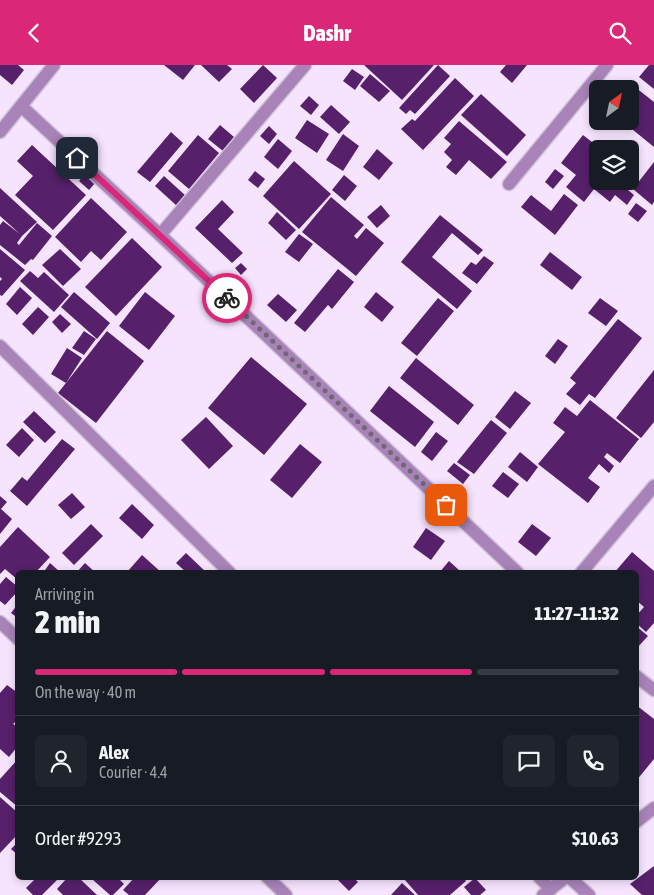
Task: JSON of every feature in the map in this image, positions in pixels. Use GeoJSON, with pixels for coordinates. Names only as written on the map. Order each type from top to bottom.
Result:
{"type":"FeatureCollection","features":[{"type":"Feature","properties":{"kind":"street"},"geometry":{"type":"LineString","coordinates":[[0,132],[54,65]]}},
{"type":"Feature","properties":{"kind":"street"},"geometry":{"type":"LineString","coordinates":[[160,235],[305,65]]}},
{"type":"Feature","properties":{"kind":"street"},"geometry":{"type":"LineString","coordinates":[[509,184],[607,65]]}},
{"type":"Feature","properties":{"kind":"street"},"geometry":{"type":"LineString","coordinates":[[21,106],[515,570]]}},
{"type":"Feature","properties":{"kind":"street"},"geometry":{"type":"LineString","coordinates":[[0,346],[227,570]]}},
{"type":"Feature","properties":{"kind":"street"},"geometry":{"type":"LineString","coordinates":[[584,570],[654,486]]}},
{"type":"Feature","properties":{"kind":"street"},"geometry":{"type":"LineString","coordinates":[[0,622],[15,636]]}},
{"type":"Feature","properties":{"kind":"street"},"geometry":{"type":"LineString","coordinates":[[639,678],[654,690]]}},
{"type":"Feature","properties":{"kind":"street"},"geometry":{"type":"LineString","coordinates":[[639,820],[654,808]]}},
{"type":"Feature","properties":{"kind":"street"},"geometry":{"type":"LineString","coordinates":[[270,880],[286,895]]}},
{"type":"Feature","properties":{"kind":"street"},"geometry":{"type":"LineString","coordinates":[[541,880],[547,892],[563,880]]}},
{"type":"Feature","properties":{"kind":"street"},"geometry":{"type":"LineString","coordinates":[[571,880],[589,895]]}},
{"type":"Feature","properties":{"kind":"building"},"geometry":{"type":"Polygon","coordinates":[[[0,65],[18,65],[24,70],[12,85],[0,75],[0,65]]]}},
{"type":"Feature","properties":{"kind":"building"},"geometry":{"type":"Polygon","coordinates":[[[164,65],[195,65],[183,80],[164,65]]]}},
{"type":"Feature","properties":{"kind":"building"},"geometry":{"type":"Polygon","coordinates":[[[201,65],[227,65],[232,69],[219,82],[201,65]]]}},
{"type":"Feature","properties":{"kind":"building"},"geometry":{"type":"Polygon","coordinates":[[[263,65],[277,78],[254,103],[240,89],[263,65]]]}},
{"type":"Feature","properties":{"kind":"building"},"geometry":{"type":"Polygon","coordinates":[[[364,65],[434,65],[402,100],[364,65]]]}},
{"type":"Feature","properties":{"kind":"building"},"geometry":{"type":"Polygon","coordinates":[[[438,65],[450,76],[415,114],[410,110],[406,114],[399,108],[438,65]]]}},
{"type":"Feature","properties":{"kind":"building"},"geometry":{"type":"Polygon","coordinates":[[[506,65],[527,65],[512,83],[500,72],[506,65]]]}},
{"type":"Feature","properties":{"kind":"building"},"geometry":{"type":"Polygon","coordinates":[[[649,65],[654,65],[654,89],[639,77],[649,65]]]}},
{"type":"Feature","properties":{"kind":"building"},"geometry":{"type":"Polygon","coordinates":[[[352,69],[364,77],[355,90],[343,81],[352,69]]]}},
{"type":"Feature","properties":{"kind":"building"},"geometry":{"type":"Polygon","coordinates":[[[370,74],[390,91],[379,102],[360,86],[370,74]]]}},
{"type":"Feature","properties":{"kind":"building"},"geometry":{"type":"Polygon","coordinates":[[[455,78],[474,96],[423,150],[401,129],[412,119],[415,121],[455,78]]]}},
{"type":"Feature","properties":{"kind":"building"},"geometry":{"type":"Polygon","coordinates":[[[639,90],[654,102],[654,147],[633,130],[639,130],[639,90]]]}},
{"type":"Feature","properties":{"kind":"building"},"geometry":{"type":"Polygon","coordinates":[[[481,94],[526,135],[507,156],[461,115],[481,94]]]}},
{"type":"Feature","properties":{"kind":"building"},"geometry":{"type":"Polygon","coordinates":[[[309,96],[319,105],[311,115],[300,106],[309,96]]]}},
{"type":"Feature","properties":{"kind":"building"},"geometry":{"type":"Polygon","coordinates":[[[331,105],[350,122],[339,134],[320,117],[331,105]]]}},
{"type":"Feature","properties":{"kind":"building"},"geometry":{"type":"Polygon","coordinates":[[[307,120],[329,134],[317,153],[295,138],[307,120]]]}},
{"type":"Feature","properties":{"kind":"building"},"geometry":{"type":"Polygon","coordinates":[[[459,121],[507,162],[491,179],[469,160],[456,175],[446,167],[452,160],[444,152],[451,144],[444,138],[459,121]]]}},
{"type":"Feature","properties":{"kind":"building"},"geometry":{"type":"Polygon","coordinates":[[[220,125],[234,137],[223,151],[208,139],[220,125]]]}},
{"type":"Feature","properties":{"kind":"building"},"geometry":{"type":"Polygon","coordinates":[[[269,126],[277,134],[269,144],[260,136],[269,126]]]}},
{"type":"Feature","properties":{"kind":"building"},"geometry":{"type":"Polygon","coordinates":[[[171,132],[183,143],[150,182],[137,172],[171,132]]]}},
{"type":"Feature","properties":{"kind":"building"},"geometry":{"type":"Polygon","coordinates":[[[343,134],[359,146],[343,171],[326,160],[343,134]]]}},
{"type":"Feature","properties":{"kind":"building"},"geometry":{"type":"Polygon","coordinates":[[[198,135],[219,153],[189,189],[168,171],[198,135]]]}},
{"type":"Feature","properties":{"kind":"building"},"geometry":{"type":"Polygon","coordinates":[[[583,135],[589,140],[589,190],[593,190],[584,202],[566,187],[576,175],[561,163],[583,135]]]}},
{"type":"Feature","properties":{"kind":"building"},"geometry":{"type":"Polygon","coordinates":[[[278,139],[292,151],[278,169],[264,157],[278,139]]]}},
{"type":"Feature","properties":{"kind":"building"},"geometry":{"type":"Polygon","coordinates":[[[32,145],[86,195],[53,230],[15,195],[33,176],[17,161],[32,145]]]}},
{"type":"Feature","properties":{"kind":"building"},"geometry":{"type":"Polygon","coordinates":[[[377,149],[393,163],[379,180],[363,167],[377,149]]]}},
{"type":"Feature","properties":{"kind":"building"},"geometry":{"type":"Polygon","coordinates":[[[294,161],[331,194],[299,229],[263,196],[294,161]]]}},
{"type":"Feature","properties":{"kind":"building"},"geometry":{"type":"Polygon","coordinates":[[[654,162],[654,202],[652,205],[634,190],[639,190],[639,181],[654,162]]]}},
{"type":"Feature","properties":{"kind":"building"},"geometry":{"type":"Polygon","coordinates":[[[555,169],[564,176],[553,189],[545,182],[555,169]]]}},
{"type":"Feature","properties":{"kind":"building"},"geometry":{"type":"Polygon","coordinates":[[[255,171],[265,179],[258,188],[248,180],[255,171]]]}},
{"type":"Feature","properties":{"kind":"building"},"geometry":{"type":"Polygon","coordinates":[[[86,172],[96,182],[89,190],[79,181],[86,172]]]}},
{"type":"Feature","properties":{"kind":"building"},"geometry":{"type":"Polygon","coordinates":[[[344,175],[357,186],[345,201],[332,190],[344,175]]]}},
{"type":"Feature","properties":{"kind":"building"},"geometry":{"type":"Polygon","coordinates":[[[164,176],[186,196],[177,206],[155,186],[164,176]]]}},
{"type":"Feature","properties":{"kind":"building"},"geometry":{"type":"Polygon","coordinates":[[[0,188],[37,222],[22,236],[17,243],[19,245],[37,223],[52,236],[33,260],[31,259],[25,265],[0,245],[0,225],[3,221],[20,234],[0,216],[0,188]]]}},
{"type":"Feature","properties":{"kind":"building"},"geometry":{"type":"Polygon","coordinates":[[[595,190],[628,190],[634,195],[627,205],[615,195],[610,202],[595,190]]]}},
{"type":"Feature","properties":{"kind":"building"},"geometry":{"type":"Polygon","coordinates":[[[564,194],[578,205],[555,235],[521,207],[531,195],[551,211],[564,194]]]}},
{"type":"Feature","properties":{"kind":"building"},"geometry":{"type":"Polygon","coordinates":[[[331,197],[364,225],[354,236],[357,239],[366,228],[384,243],[356,276],[302,232],[331,197]]]}},
{"type":"Feature","properties":{"kind":"building"},"geometry":{"type":"Polygon","coordinates":[[[91,198],[127,232],[101,260],[91,251],[81,262],[55,237],[91,198]]]}},
{"type":"Feature","properties":{"kind":"building"},"geometry":{"type":"Polygon","coordinates":[[[222,200],[234,212],[218,229],[243,253],[232,263],[195,228],[222,200]]]}},
{"type":"Feature","properties":{"kind":"building"},"geometry":{"type":"Polygon","coordinates":[[[636,203],[647,211],[638,222],[628,214],[636,203]]]}},
{"type":"Feature","properties":{"kind":"building"},"geometry":{"type":"Polygon","coordinates":[[[381,205],[390,216],[377,228],[367,217],[381,205]]]}},
{"type":"Feature","properties":{"kind":"building"},"geometry":{"type":"Polygon","coordinates":[[[277,212],[296,230],[286,240],[268,223],[277,212]]]}},
{"type":"Feature","properties":{"kind":"building"},"geometry":{"type":"Polygon","coordinates":[[[440,215],[483,250],[478,255],[452,233],[432,257],[472,291],[457,309],[401,262],[440,215]]]}},
{"type":"Feature","properties":{"kind":"building"},"geometry":{"type":"Polygon","coordinates":[[[299,234],[313,244],[299,262],[285,252],[299,234]]]}},
{"type":"Feature","properties":{"kind":"building"},"geometry":{"type":"Polygon","coordinates":[[[132,238],[162,267],[116,316],[85,287],[132,238]]]}},
{"type":"Feature","properties":{"kind":"building"},"geometry":{"type":"Polygon","coordinates":[[[0,249],[25,270],[2,296],[0,295],[0,281],[2,279],[0,277],[0,249]]]}},
{"type":"Feature","properties":{"kind":"building"},"geometry":{"type":"Polygon","coordinates":[[[60,249],[81,269],[63,286],[42,265],[60,249]]]}},
{"type":"Feature","properties":{"kind":"building"},"geometry":{"type":"Polygon","coordinates":[[[550,252],[582,277],[572,290],[540,265],[550,252]]]}},
{"type":"Feature","properties":{"kind":"building"},"geometry":{"type":"Polygon","coordinates":[[[484,256],[494,263],[477,284],[462,273],[471,262],[476,265],[484,256]]]}},
{"type":"Feature","properties":{"kind":"building"},"geometry":{"type":"Polygon","coordinates":[[[241,263],[247,269],[241,275],[235,268],[241,263]]]}},
{"type":"Feature","properties":{"kind":"building"},"geometry":{"type":"Polygon","coordinates":[[[338,269],[354,282],[332,309],[328,305],[305,332],[294,323],[338,269]]]}},
{"type":"Feature","properties":{"kind":"building"},"geometry":{"type":"Polygon","coordinates":[[[30,271],[38,278],[44,272],[69,295],[54,312],[20,281],[30,271]]]}},
{"type":"Feature","properties":{"kind":"building"},"geometry":{"type":"Polygon","coordinates":[[[20,287],[32,298],[17,315],[6,304],[20,287]]]}},
{"type":"Feature","properties":{"kind":"building"},"geometry":{"type":"Polygon","coordinates":[[[74,292],[110,323],[97,339],[61,307],[74,292]]]}},
{"type":"Feature","properties":{"kind":"building"},"geometry":{"type":"Polygon","coordinates":[[[145,292],[175,316],[149,350],[119,326],[145,292]]]}},
{"type":"Feature","properties":{"kind":"building"},"geometry":{"type":"Polygon","coordinates":[[[376,292],[394,307],[382,322],[364,307],[376,292]]]}},
{"type":"Feature","properties":{"kind":"building"},"geometry":{"type":"Polygon","coordinates":[[[278,294],[297,310],[286,322],[267,305],[278,294]]]}},
{"type":"Feature","properties":{"kind":"building"},"geometry":{"type":"Polygon","coordinates":[[[438,298],[454,311],[417,356],[401,343],[438,298]]]}},
{"type":"Feature","properties":{"kind":"building"},"geometry":{"type":"Polygon","coordinates":[[[600,298],[618,311],[606,326],[588,313],[600,298]]]}},
{"type":"Feature","properties":{"kind":"building"},"geometry":{"type":"Polygon","coordinates":[[[38,307],[49,317],[33,335],[22,324],[38,307]]]}},
{"type":"Feature","properties":{"kind":"building"},"geometry":{"type":"Polygon","coordinates":[[[60,314],[71,324],[62,333],[52,322],[60,314]]]}},
{"type":"Feature","properties":{"kind":"building"},"geometry":{"type":"Polygon","coordinates":[[[618,319],[642,338],[595,398],[589,394],[580,405],[566,394],[576,383],[570,378],[618,319]]]}},
{"type":"Feature","properties":{"kind":"building"},"geometry":{"type":"Polygon","coordinates":[[[84,331],[96,339],[84,355],[72,348],[84,331]]]}},
{"type":"Feature","properties":{"kind":"building"},"geometry":{"type":"Polygon","coordinates":[[[107,331],[144,361],[96,423],[58,393],[107,331]]]}},
{"type":"Feature","properties":{"kind":"building"},"geometry":{"type":"Polygon","coordinates":[[[558,339],[568,346],[555,364],[545,356],[558,339]]]}},
{"type":"Feature","properties":{"kind":"building"},"geometry":{"type":"Polygon","coordinates":[[[67,348],[82,358],[66,383],[51,374],[67,348]]]}},
{"type":"Feature","properties":{"kind":"building"},"geometry":{"type":"Polygon","coordinates":[[[251,357],[307,404],[264,455],[208,408],[251,357]]]}},
{"type":"Feature","properties":{"kind":"building"},"geometry":{"type":"Polygon","coordinates":[[[416,358],[474,405],[458,425],[400,378],[416,358]]]}},
{"type":"Feature","properties":{"kind":"building"},"geometry":{"type":"Polygon","coordinates":[[[654,370],[654,422],[641,438],[616,418],[654,370]]]}},
{"type":"Feature","properties":{"kind":"building"},"geometry":{"type":"Polygon","coordinates":[[[389,386],[434,422],[415,447],[370,411],[389,386]]]}},
{"type":"Feature","properties":{"kind":"building"},"geometry":{"type":"Polygon","coordinates":[[[515,391],[531,403],[510,429],[495,417],[515,391]]]}},
{"type":"Feature","properties":{"kind":"building"},"geometry":{"type":"Polygon","coordinates":[[[590,400],[639,439],[620,463],[607,453],[604,457],[614,466],[609,473],[599,464],[588,478],[600,487],[588,503],[538,464],[565,432],[553,423],[565,407],[577,416],[590,400]]]}},
{"type":"Feature","properties":{"kind":"building"},"geometry":{"type":"Polygon","coordinates":[[[34,411],[56,432],[45,443],[23,422],[34,411]]]}},
{"type":"Feature","properties":{"kind":"building"},"geometry":{"type":"Polygon","coordinates":[[[206,417],[233,446],[209,469],[181,440],[206,417]]]}},
{"type":"Feature","properties":{"kind":"building"},"geometry":{"type":"Polygon","coordinates":[[[491,420],[507,433],[474,474],[457,462],[491,420]]]}},
{"type":"Feature","properties":{"kind":"building"},"geometry":{"type":"Polygon","coordinates":[[[22,428],[34,440],[19,457],[6,445],[22,428]]]}},
{"type":"Feature","properties":{"kind":"building"},"geometry":{"type":"Polygon","coordinates":[[[436,432],[448,441],[432,461],[421,452],[436,432]]]}},
{"type":"Feature","properties":{"kind":"building"},"geometry":{"type":"Polygon","coordinates":[[[62,439],[75,449],[27,506],[10,491],[22,477],[27,481],[62,439]]]}},
{"type":"Feature","properties":{"kind":"building"},"geometry":{"type":"Polygon","coordinates":[[[300,444],[322,462],[292,498],[270,480],[300,444]]]}},
{"type":"Feature","properties":{"kind":"building"},"geometry":{"type":"Polygon","coordinates":[[[520,452],[538,467],[527,482],[508,467],[520,452]]]}},
{"type":"Feature","properties":{"kind":"building"},"geometry":{"type":"Polygon","coordinates":[[[454,463],[470,475],[463,484],[447,471],[454,463]]]}},
{"type":"Feature","properties":{"kind":"building"},"geometry":{"type":"Polygon","coordinates":[[[503,472],[519,484],[508,498],[492,486],[503,472]]]}},
{"type":"Feature","properties":{"kind":"building"},"geometry":{"type":"Polygon","coordinates":[[[72,493],[85,507],[71,519],[58,505],[72,493]]]}},
{"type":"Feature","properties":{"kind":"building"},"geometry":{"type":"Polygon","coordinates":[[[0,496],[7,502],[1,509],[12,519],[0,534],[0,496]]]}},
{"type":"Feature","properties":{"kind":"building"},"geometry":{"type":"Polygon","coordinates":[[[132,504],[154,525],[142,539],[119,518],[132,504]]]}},
{"type":"Feature","properties":{"kind":"building"},"geometry":{"type":"Polygon","coordinates":[[[91,524],[103,536],[74,565],[62,553],[91,524]]]}},
{"type":"Feature","properties":{"kind":"building"},"geometry":{"type":"Polygon","coordinates":[[[532,524],[551,538],[536,556],[518,542],[532,524]]]}},
{"type":"Feature","properties":{"kind":"building"},"geometry":{"type":"Polygon","coordinates":[[[18,527],[50,557],[38,570],[15,570],[15,577],[5,569],[0,574],[0,547],[18,527]]]}},
{"type":"Feature","properties":{"kind":"building"},"geometry":{"type":"Polygon","coordinates":[[[426,528],[445,541],[431,560],[413,547],[426,528]]]}},
{"type":"Feature","properties":{"kind":"building"},"geometry":{"type":"Polygon","coordinates":[[[632,552],[654,571],[654,623],[646,632],[639,626],[639,613],[644,607],[639,603],[639,570],[617,570],[632,552]]]}},
{"type":"Feature","properties":{"kind":"building"},"geometry":{"type":"Polygon","coordinates":[[[186,553],[204,570],[184,570],[176,563],[186,553]]]}},
{"type":"Feature","properties":{"kind":"building"},"geometry":{"type":"Polygon","coordinates":[[[142,555],[159,570],[129,570],[142,555]]]}},
{"type":"Feature","properties":{"kind":"building"},"geometry":{"type":"Polygon","coordinates":[[[449,561],[459,570],[442,570],[449,561]]]}},
{"type":"Feature","properties":{"kind":"building"},"geometry":{"type":"Polygon","coordinates":[[[50,563],[58,570],[45,570],[50,563]]]}},
{"type":"Feature","properties":{"kind":"building"},"geometry":{"type":"Polygon","coordinates":[[[85,563],[93,570],[79,570],[85,563]]]}},
{"type":"Feature","properties":{"kind":"building"},"geometry":{"type":"Polygon","coordinates":[[[6,577],[15,584],[15,594],[5,605],[0,601],[0,584],[6,577]]]}},
{"type":"Feature","properties":{"kind":"building"},"geometry":{"type":"Polygon","coordinates":[[[15,608],[15,616],[11,613],[15,608]]]}},
{"type":"Feature","properties":{"kind":"building"},"geometry":{"type":"Polygon","coordinates":[[[639,628],[648,636],[639,646],[639,628]]]}},
{"type":"Feature","properties":{"kind":"building"},"geometry":{"type":"Polygon","coordinates":[[[7,685],[15,691],[15,722],[13,724],[15,725],[15,750],[9,757],[0,749],[0,693],[7,685]]]}},
{"type":"Feature","properties":{"kind":"building"},"geometry":{"type":"Polygon","coordinates":[[[639,707],[654,719],[654,759],[639,777],[639,707]]]}},
{"type":"Feature","properties":{"kind":"building"},"geometry":{"type":"Polygon","coordinates":[[[15,762],[15,804],[0,792],[0,779],[15,762]]]}},
{"type":"Feature","properties":{"kind":"building"},"geometry":{"type":"Polygon","coordinates":[[[0,797],[15,810],[15,837],[0,853],[0,797]]]}},
{"type":"Feature","properties":{"kind":"building"},"geometry":{"type":"Polygon","coordinates":[[[654,866],[654,895],[642,895],[630,884],[639,880],[639,877],[654,866]]]}},
{"type":"Feature","properties":{"kind":"building"},"geometry":{"type":"Polygon","coordinates":[[[34,880],[57,880],[42,895],[33,895],[26,888],[34,880]]]}},
{"type":"Feature","properties":{"kind":"building"},"geometry":{"type":"Polygon","coordinates":[[[65,880],[81,880],[97,895],[63,895],[57,889],[65,880]]]}},
{"type":"Feature","properties":{"kind":"building"},"geometry":{"type":"Polygon","coordinates":[[[93,880],[120,880],[124,884],[113,895],[110,895],[93,880]]]}},
{"type":"Feature","properties":{"kind":"building"},"geometry":{"type":"Polygon","coordinates":[[[132,880],[159,880],[145,895],[129,895],[123,890],[132,880]]]}},
{"type":"Feature","properties":{"kind":"building"},"geometry":{"type":"Polygon","coordinates":[[[338,880],[356,880],[358,882],[349,891],[338,880]]]}},
{"type":"Feature","properties":{"kind":"building"},"geometry":{"type":"Polygon","coordinates":[[[405,880],[466,881],[450,895],[418,895],[405,880]]]}},
{"type":"Feature","properties":{"kind":"building"},"geometry":{"type":"Polygon","coordinates":[[[473,880],[477,880],[486,890],[480,895],[471,895],[464,887],[473,880]]]}},
{"type":"Feature","properties":{"kind":"building"},"geometry":{"type":"Polygon","coordinates":[[[402,883],[415,895],[391,895],[402,883]]]}},
{"type":"Feature","properties":{"kind":"way so far"},"geometry":{"type":"LineString","coordinates":[[227,298],[446,505]]}},
{"type":"Feature","properties":{"kind":"route"},"geometry":{"type":"LineString","coordinates":[[77,158],[227,298]]}}]}
